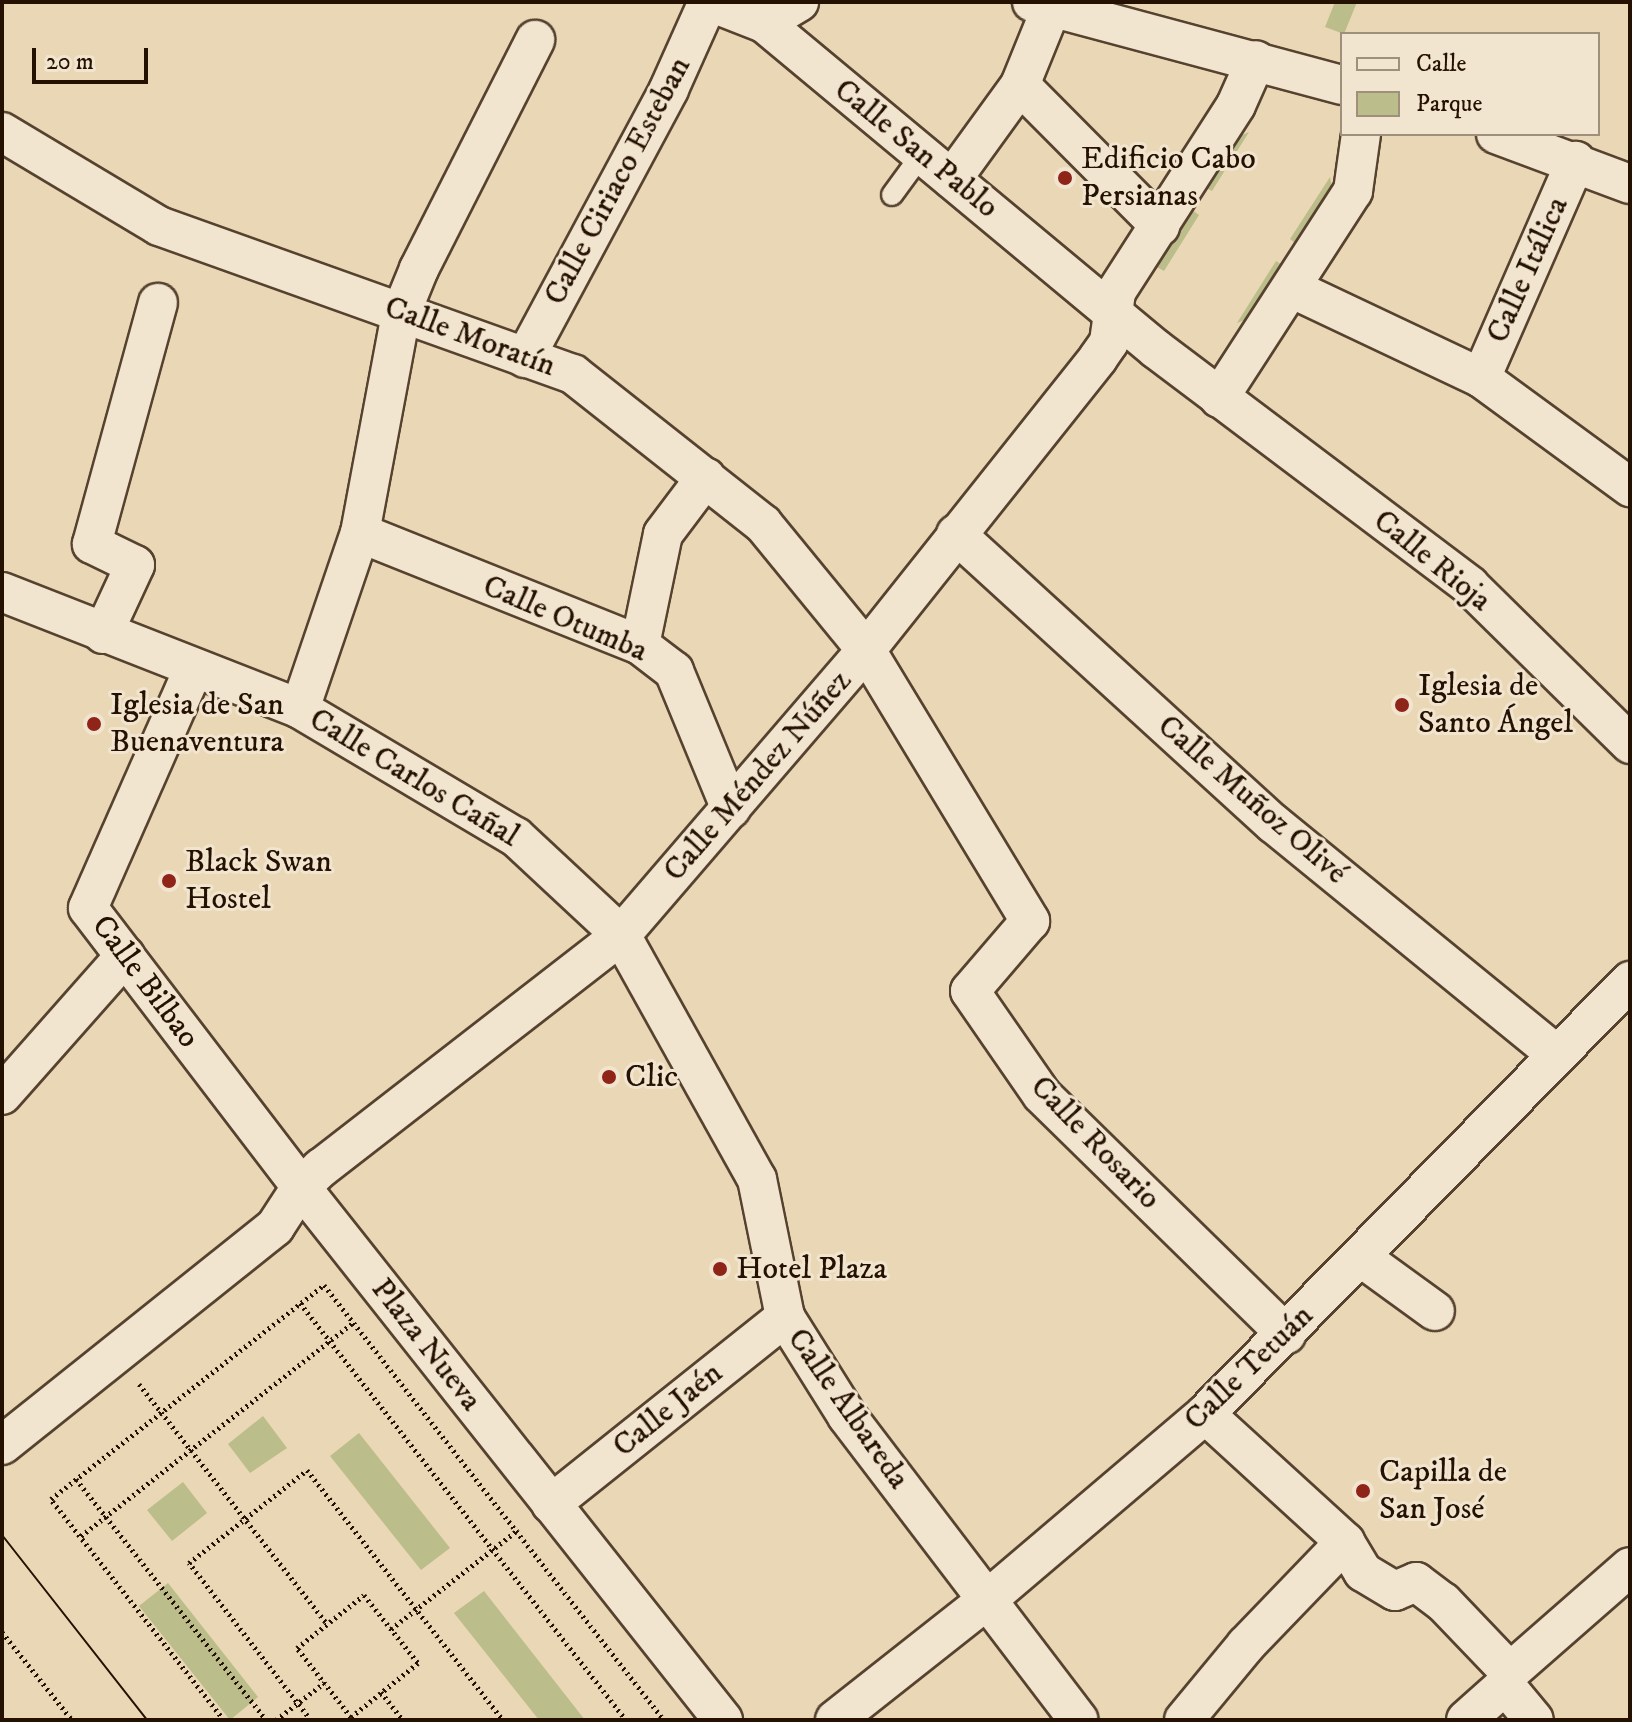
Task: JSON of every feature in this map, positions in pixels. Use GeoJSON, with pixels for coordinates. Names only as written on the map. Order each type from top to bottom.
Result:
{"type":"FeatureCollection","features":[{"type":"Feature","properties":{"kind":"street","name":"Calle San Pablo"},"geometry":{"type":"LineString","coordinates":[[709,2],[765,13],[922,154],[1219,398]]}},
{"type":"Feature","properties":{"kind":"street","name":"Calle Ciriaco Esteban"},"geometry":{"type":"LineString","coordinates":[[525,358],[669,89],[709,2]]}},
{"type":"Feature","properties":{"kind":"street"},"geometry":{"type":"LineString","coordinates":[[765,13],[799,2]]}},
{"type":"Feature","properties":{"kind":"street"},"geometry":{"type":"LineString","coordinates":[[952,179],[1020,85],[1042,4],[1340,84]]}},
{"type":"Feature","properties":{"kind":"street"},"geometry":{"type":"LineString","coordinates":[[300,709],[360,533],[401,313],[419,269],[535,40]]}},
{"type":"Feature","properties":{"kind":"street","name":"Calle Méndez Núñez"},"geometry":{"type":"LineString","coordinates":[[311,1177],[621,935],[866,650],[1109,342],[1116,292],[1236,105],[1256,60]]}},
{"type":"Feature","properties":{"kind":"street"},"geometry":{"type":"LineString","coordinates":[[1020,85],[1160,226]]}},
{"type":"Feature","properties":{"kind":"street","name":"Calle Moratín"},"geometry":{"type":"LineString","coordinates":[[2,132],[159,226],[277,264],[401,313],[573,374],[763,524],[866,650]]}},
{"type":"Feature","properties":{"kind":"street"},"geometry":{"type":"LineString","coordinates":[[1219,398],[1353,191],[1361,136]]}},
{"type":"Feature","properties":{"kind":"street"},"geometry":{"type":"LineString","coordinates":[[1502,136],[1576,161],[1630,184]]}},
{"type":"Feature","properties":{"kind":"street","name":"Calle Itálica"},"geometry":{"type":"LineString","coordinates":[[1481,378],[1576,161]]}},
{"type":"Feature","properties":{"kind":"street"},"geometry":{"type":"LineString","coordinates":[[1291,288],[1481,378],[1630,487]]}},
{"type":"Feature","properties":{"kind":"street"},"geometry":{"type":"LineString","coordinates":[[103,634],[135,565],[92,544],[158,303]]}},
{"type":"Feature","properties":{"kind":"street","name":"Calle Rioja"},"geometry":{"type":"LineString","coordinates":[[1219,398],[1470,586],[1630,744]]}},
{"type":"Feature","properties":{"kind":"street"},"geometry":{"type":"LineString","coordinates":[[640,645],[663,534],[706,477]]}},
{"type":"Feature","properties":{"kind":"street","name":"Calle Otumba"},"geometry":{"type":"LineString","coordinates":[[360,533],[640,645],[674,671],[731,809]]}},
{"type":"Feature","properties":{"kind":"street","name":"Calle Muñoz Olivé"},"geometry":{"type":"LineString","coordinates":[[956,534],[1274,824],[1557,1055]]}},
{"type":"Feature","properties":{"kind":"street","name":"Calle Carlos Cañal"},"geometry":{"type":"LineString","coordinates":[[2,592],[193,670],[300,709],[516,837],[621,935]]}},
{"type":"Feature","properties":{"kind":"street","name":"Calle Rosario"},"geometry":{"type":"LineString","coordinates":[[866,650],[1030,921],[970,991],[1042,1095],[1286,1334]]}},
{"type":"Feature","properties":{"kind":"street","name":"Calle Bilbao"},"geometry":{"type":"LineString","coordinates":[[193,670],[88,908],[311,1177]]}},
{"type":"Feature","properties":{"kind":"street","name":"Calle Albareda"},"geometry":{"type":"LineString","coordinates":[[621,935],[757,1179],[785,1317],[847,1416],[1079,1720]]}},
{"type":"Feature","properties":{"kind":"street"},"geometry":{"type":"LineString","coordinates":[[2,1095],[125,956]]}},
{"type":"Feature","properties":{"kind":"street","name":"Calle Tetuán"},"geometry":{"type":"LineString","coordinates":[[835,1720],[988,1599],[1205,1414],[1362,1258],[1630,981]]}},
{"type":"Feature","properties":{"kind":"street"},"geometry":{"type":"LineString","coordinates":[[2,1445],[275,1227],[311,1177]]}},
{"type":"Feature","properties":{"kind":"street","name":"Plaza Nueva"},"geometry":{"type":"LineString","coordinates":[[311,1177],[551,1504],[723,1720]]}},
{"type":"Feature","properties":{"kind":"street"},"geometry":{"type":"LineString","coordinates":[[1362,1258],[1435,1311]]}},
{"type":"Feature","properties":{"kind":"street","name":"Calle Jaén"},"geometry":{"type":"LineString","coordinates":[[551,1504],[785,1317]]}},
{"type":"Feature","properties":{"kind":"street"},"geometry":{"type":"LineString","coordinates":[[1205,1414],[1345,1542],[1363,1572],[1395,1591],[1416,1582],[1443,1602],[1507,1678],[1534,1720]]}},
{"type":"Feature","properties":{"kind":"street"},"geometry":{"type":"LineString","coordinates":[[1184,1720],[1246,1645],[1345,1542]]}},
{"type":"Feature","properties":{"kind":"street"},"geometry":{"type":"LineString","coordinates":[[1466,1720],[1507,1678],[1630,1567]]}},
{"type":"Feature","properties":{"kind":"lane"},"geometry":{"type":"LineString","coordinates":[[892,195],[922,154]]}},
{"type":"Feature","properties":{"kind":"path","name":"Plaza Nueva"},"geometry":{"type":"LineString","coordinates":[[224,1720],[51,1499],[324,1285],[664,1720]]}},
{"type":"Feature","properties":{"kind":"path"},"geometry":{"type":"LineString","coordinates":[[300,1303],[626,1720]]}},
{"type":"Feature","properties":{"kind":"path","name":"Plaza Nueva"},"geometry":{"type":"LineString","coordinates":[[81,1536],[353,1323]]}},
{"type":"Feature","properties":{"kind":"path"},"geometry":{"type":"LineString","coordinates":[[129,1372],[327,1624]]}},
{"type":"Feature","properties":{"kind":"path"},"geometry":{"type":"LineString","coordinates":[[311,1720],[189,1563],[307,1470],[503,1720]]}},
{"type":"Feature","properties":{"kind":"path"},"geometry":{"type":"LineString","coordinates":[[76,1479],[266,1720]]}},
{"type":"Feature","properties":{"kind":"path"},"geometry":{"type":"LineString","coordinates":[[391,1629],[551,1504]]}},
{"type":"Feature","properties":{"kind":"path"},"geometry":{"type":"LineString","coordinates":[[364,1595],[391,1629],[418,1663],[351,1717],[297,1648],[364,1595]]}},
{"type":"Feature","properties":{"kind":"path"},"geometry":{"type":"LineString","coordinates":[[2,1632],[72,1720]]}},
{"type":"Feature","properties":{"kind":"path"},"geometry":{"type":"LineString","coordinates":[[276,1720],[324,1683]]}},
{"type":"Feature","properties":{"kind":"path"},"geometry":{"type":"LineString","coordinates":[[381,1692],[403,1720]]}},
{"type":"Feature","properties":{"kind":"green space"},"geometry":{"type":"Polygon","coordinates":[[[1335,2],[1357,2],[1345,32],[1325,27],[1335,2]]]}},
{"type":"Feature","properties":{"kind":"green space"},"geometry":{"type":"Polygon","coordinates":[[[1249,132],[1212,191],[1206,188],[1240,136],[1249,132]]]}},
{"type":"Feature","properties":{"kind":"green space"},"geometry":{"type":"Polygon","coordinates":[[[1330,177],[1332,187],[1295,243],[1290,239],[1330,177]]]}},
{"type":"Feature","properties":{"kind":"green space"},"geometry":{"type":"Polygon","coordinates":[[[1192,210],[1199,215],[1164,271],[1157,267],[1192,210]]]}},
{"type":"Feature","properties":{"kind":"green space"},"geometry":{"type":"Polygon","coordinates":[[[1276,261],[1281,264],[1247,319],[1237,323],[1276,261]]]}},
{"type":"Feature","properties":{"kind":"green space"},"geometry":{"type":"Polygon","coordinates":[[[263,1416],[287,1448],[250,1473],[228,1444],[263,1416]]]}},
{"type":"Feature","properties":{"kind":"green space"},"geometry":{"type":"Polygon","coordinates":[[[359,1433],[450,1548],[421,1570],[330,1456],[359,1433]]]}},
{"type":"Feature","properties":{"kind":"green space"},"geometry":{"type":"Polygon","coordinates":[[[183,1482],[207,1513],[172,1541],[147,1510],[183,1482]]]}},
{"type":"Feature","properties":{"kind":"green space"},"geometry":{"type":"Polygon","coordinates":[[[168,1583],[258,1697],[230,1720],[139,1606],[168,1583]]]}},
{"type":"Feature","properties":{"kind":"green space"},"geometry":{"type":"Polygon","coordinates":[[[484,1591],[585,1720],[539,1720],[454,1613],[484,1591]]]}},
{"type":"Feature","properties":{"kind":"tram line"},"geometry":{"type":"LineString","coordinates":[[2,1535],[147,1720]]}},
{"type":"Feature","properties":{"kind":"place","name":"Edificio Cabo Persianas"},"geometry":{"type":"Point","coordinates":[1065,178]}},
{"type":"Feature","properties":{"kind":"place","name":"Iglesia de Santo Ángel"},"geometry":{"type":"Point","coordinates":[1402,705]}},
{"type":"Feature","properties":{"kind":"place","name":"Iglesia de San Buenaventura"},"geometry":{"type":"Point","coordinates":[94,724]}},
{"type":"Feature","properties":{"kind":"place","name":"Black Swan Hostel"},"geometry":{"type":"Point","coordinates":[169,881]}},
{"type":"Feature","properties":{"kind":"place","name":"Clic"},"geometry":{"type":"Point","coordinates":[609,1077]}},
{"type":"Feature","properties":{"kind":"place","name":"Hotel Plaza"},"geometry":{"type":"Point","coordinates":[720,1269]}},
{"type":"Feature","properties":{"kind":"place","name":"Capilla de San José"},"geometry":{"type":"Point","coordinates":[1363,1491]}}]}
